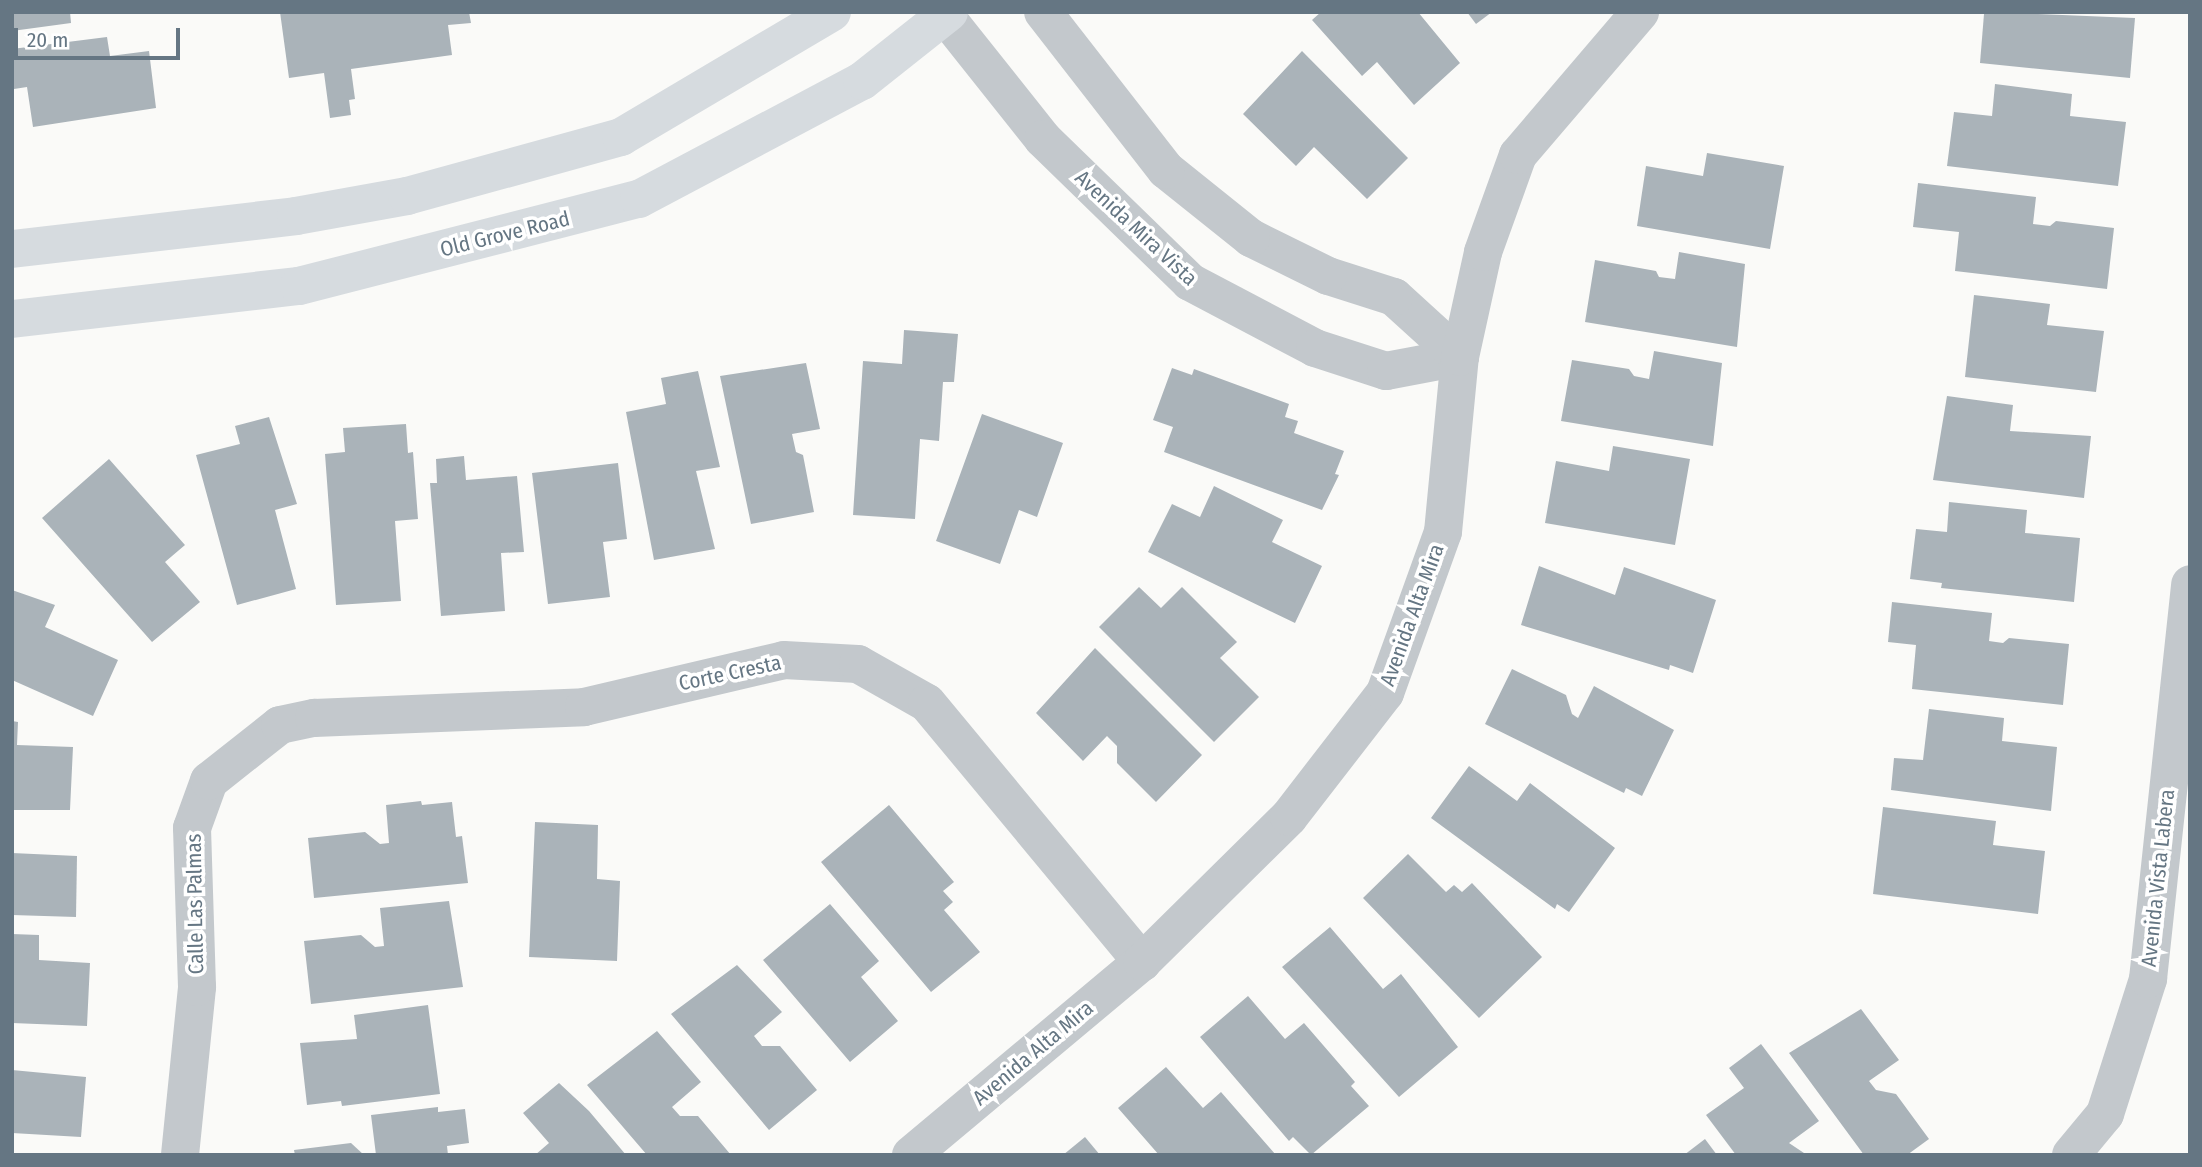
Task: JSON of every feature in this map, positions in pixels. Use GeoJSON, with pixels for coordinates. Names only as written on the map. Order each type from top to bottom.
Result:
{"type":"FeatureCollection","features":[{"type":"Feature","properties":{"kind":"street"},"geometry":{"type":"LineString","coordinates":[[12,249],[296,216],[407,196],[621,137],[832,12]]}},
{"type":"Feature","properties":{"kind":"street"},"geometry":{"type":"LineString","coordinates":[[1043,12],[1166,170],[1251,238],[1328,275],[1394,297],[1460,357]]}},
{"type":"Feature","properties":{"kind":"street","name":"Avenida Alta Mira"},"geometry":{"type":"LineString","coordinates":[[911,1155],[1142,962],[1289,817],[1385,693],[1443,532],[1460,357],[1483,252],[1518,156],[1640,12]]}},
{"type":"Feature","properties":{"kind":"street","name":"Avenida Mira Vista"},"geometry":{"type":"LineString","coordinates":[[945,13],[1043,139],[1189,282],[1315,348],[1386,371],[1460,357]]}},
{"type":"Feature","properties":{"kind":"street","name":"Old Grove Road"},"geometry":{"type":"LineString","coordinates":[[12,319],[299,286],[639,199],[862,81],[945,13]]}},
{"type":"Feature","properties":{"kind":"street","name":"Avenida Vista Labera"},"geometry":{"type":"LineString","coordinates":[[2071,1155],[2105,1114],[2148,979],[2190,584]]}},
{"type":"Feature","properties":{"kind":"street","name":"Corte Cresta"},"geometry":{"type":"LineString","coordinates":[[314,718],[584,707],[785,660],[858,664],[927,704],[1142,962]]}},
{"type":"Feature","properties":{"kind":"street","name":"Calle Las Palmas"},"geometry":{"type":"LineString","coordinates":[[180,1155],[197,987],[192,828],[209,781],[280,724],[314,718]]}},
{"type":"Feature","properties":{"kind":"building"},"geometry":{"type":"Polygon","coordinates":[[[12,12],[70,12],[71,23],[12,31],[12,12]]]}},
{"type":"Feature","properties":{"kind":"building"},"geometry":{"type":"Polygon","coordinates":[[[280,12],[469,12],[471,23],[448,25],[452,55],[351,69],[355,99],[349,100],[351,115],[330,118],[324,73],[289,78],[280,12]]]}},
{"type":"Feature","properties":{"kind":"building"},"geometry":{"type":"Polygon","coordinates":[[[1321,12],[1418,12],[1460,63],[1414,105],[1377,62],[1362,76],[1312,20],[1321,12]]]}},
{"type":"Feature","properties":{"kind":"building"},"geometry":{"type":"Polygon","coordinates":[[[1467,12],[1492,12],[1476,24],[1467,12]]]}},
{"type":"Feature","properties":{"kind":"building"},"geometry":{"type":"Polygon","coordinates":[[[1989,12],[2135,18],[2130,78],[1980,63],[1984,14],[1989,12]]]}},
{"type":"Feature","properties":{"kind":"building"},"geometry":{"type":"Polygon","coordinates":[[[107,37],[110,56],[149,51],[156,108],[33,127],[27,87],[14,89],[12,49],[107,37]]]}},
{"type":"Feature","properties":{"kind":"building"},"geometry":{"type":"Polygon","coordinates":[[[1302,51],[1408,158],[1367,199],[1314,147],[1296,166],[1243,114],[1302,51]]]}},
{"type":"Feature","properties":{"kind":"building"},"geometry":{"type":"Polygon","coordinates":[[[1995,84],[2072,94],[2070,116],[2126,122],[2118,186],[1947,166],[1954,112],[1992,116],[1995,84]]]}},
{"type":"Feature","properties":{"kind":"building"},"geometry":{"type":"Polygon","coordinates":[[[1707,153],[1784,166],[1770,249],[1637,226],[1646,166],[1703,176],[1707,153]]]}},
{"type":"Feature","properties":{"kind":"building"},"geometry":{"type":"Polygon","coordinates":[[[1918,183],[2036,197],[2033,224],[2050,226],[2056,221],[2114,228],[2107,289],[1955,271],[1959,232],[1913,227],[1918,183]]]}},
{"type":"Feature","properties":{"kind":"building"},"geometry":{"type":"Polygon","coordinates":[[[1679,252],[1745,264],[1737,347],[1585,322],[1595,260],[1656,271],[1659,277],[1675,279],[1679,252]]]}},
{"type":"Feature","properties":{"kind":"building"},"geometry":{"type":"Polygon","coordinates":[[[1974,295],[2050,304],[2047,325],[2104,331],[2096,392],[1965,377],[1974,295]]]}},
{"type":"Feature","properties":{"kind":"building"},"geometry":{"type":"Polygon","coordinates":[[[904,330],[958,334],[954,382],[943,382],[939,441],[920,439],[915,519],[853,515],[863,361],[902,364],[904,330]]]}},
{"type":"Feature","properties":{"kind":"building"},"geometry":{"type":"Polygon","coordinates":[[[1654,351],[1722,363],[1713,446],[1561,421],[1572,360],[1629,369],[1634,376],[1649,379],[1654,351]]]}},
{"type":"Feature","properties":{"kind":"building"},"geometry":{"type":"Polygon","coordinates":[[[806,363],[820,429],[792,434],[796,452],[803,455],[814,512],[751,524],[720,376],[806,363]]]}},
{"type":"Feature","properties":{"kind":"building"},"geometry":{"type":"Polygon","coordinates":[[[1172,368],[1192,375],[1194,369],[1289,404],[1285,417],[1298,421],[1294,433],[1344,451],[1335,474],[1339,475],[1322,510],[1164,452],[1173,427],[1153,420],[1172,368]]]}},
{"type":"Feature","properties":{"kind":"building"},"geometry":{"type":"Polygon","coordinates":[[[698,371],[720,467],[696,471],[715,549],[654,560],[626,412],[666,404],[661,378],[698,371]]]}},
{"type":"Feature","properties":{"kind":"building"},"geometry":{"type":"Polygon","coordinates":[[[1947,396],[2013,405],[2010,431],[2091,436],[2084,498],[1933,480],[1947,396]]]}},
{"type":"Feature","properties":{"kind":"building"},"geometry":{"type":"Polygon","coordinates":[[[982,414],[1063,443],[1037,517],[1019,510],[1000,564],[936,541],[982,414]]]}},
{"type":"Feature","properties":{"kind":"building"},"geometry":{"type":"Polygon","coordinates":[[[269,417],[297,504],[275,510],[296,589],[237,605],[196,455],[240,444],[235,426],[269,417]]]}},
{"type":"Feature","properties":{"kind":"building"},"geometry":{"type":"Polygon","coordinates":[[[406,424],[408,453],[413,452],[418,519],[395,521],[401,601],[336,605],[325,454],[345,452],[343,428],[406,424]]]}},
{"type":"Feature","properties":{"kind":"building"},"geometry":{"type":"Polygon","coordinates":[[[1613,446],[1690,459],[1675,545],[1545,523],[1556,461],[1609,471],[1613,446]]]}},
{"type":"Feature","properties":{"kind":"building"},"geometry":{"type":"Polygon","coordinates":[[[464,456],[466,480],[517,476],[524,552],[501,553],[505,611],[441,616],[430,483],[437,483],[436,459],[464,456]]]}},
{"type":"Feature","properties":{"kind":"building"},"geometry":{"type":"Polygon","coordinates":[[[109,459],[185,545],[165,562],[200,602],[152,642],[42,518],[109,459]]]}},
{"type":"Feature","properties":{"kind":"building"},"geometry":{"type":"Polygon","coordinates":[[[618,463],[627,539],[603,542],[610,597],[548,604],[532,473],[618,463]]]}},
{"type":"Feature","properties":{"kind":"building"},"geometry":{"type":"Polygon","coordinates":[[[1214,486],[1283,520],[1272,542],[1322,566],[1295,623],[1148,552],[1172,504],[1200,517],[1214,486]]]}},
{"type":"Feature","properties":{"kind":"building"},"geometry":{"type":"Polygon","coordinates":[[[1949,502],[2027,510],[2025,533],[2080,538],[2074,602],[1941,588],[1942,583],[1910,579],[1916,529],[1947,532],[1949,502]]]}},
{"type":"Feature","properties":{"kind":"building"},"geometry":{"type":"Polygon","coordinates":[[[1539,566],[1615,595],[1624,567],[1716,600],[1693,673],[1670,665],[1669,670],[1521,625],[1539,566]]]}},
{"type":"Feature","properties":{"kind":"building"},"geometry":{"type":"Polygon","coordinates":[[[1139,587],[1161,608],[1182,587],[1237,642],[1220,658],[1259,697],[1214,742],[1099,627],[1139,587]]]}},
{"type":"Feature","properties":{"kind":"building"},"geometry":{"type":"Polygon","coordinates":[[[12,590],[55,605],[45,627],[118,660],[93,716],[12,680],[12,590]]]}},
{"type":"Feature","properties":{"kind":"building"},"geometry":{"type":"Polygon","coordinates":[[[1892,602],[1992,613],[1989,641],[2003,643],[2009,638],[2069,644],[2063,705],[1912,689],[1916,645],[1888,642],[1892,602]]]}},
{"type":"Feature","properties":{"kind":"building"},"geometry":{"type":"Polygon","coordinates":[[[1095,648],[1202,755],[1156,802],[1117,763],[1117,746],[1107,736],[1083,761],[1036,713],[1095,648]]]}},
{"type":"Feature","properties":{"kind":"building"},"geometry":{"type":"Polygon","coordinates":[[[1512,669],[1566,695],[1572,714],[1578,718],[1594,686],[1674,730],[1642,796],[1626,788],[1624,793],[1485,724],[1512,669]]]}},
{"type":"Feature","properties":{"kind":"building"},"geometry":{"type":"Polygon","coordinates":[[[1929,709],[2004,718],[2002,741],[2057,747],[2051,811],[1891,790],[1894,758],[1923,760],[1929,709]]]}},
{"type":"Feature","properties":{"kind":"building"},"geometry":{"type":"Polygon","coordinates":[[[12,721],[18,722],[17,745],[73,747],[70,810],[12,810],[12,721]]]}},
{"type":"Feature","properties":{"kind":"building"},"geometry":{"type":"Polygon","coordinates":[[[1469,766],[1517,801],[1530,783],[1615,848],[1569,912],[1557,904],[1555,909],[1431,818],[1469,766]]]}},
{"type":"Feature","properties":{"kind":"building"},"geometry":{"type":"Polygon","coordinates":[[[421,801],[422,805],[452,802],[456,837],[462,836],[468,883],[314,898],[308,838],[365,832],[380,844],[389,843],[386,805],[421,801]]]}},
{"type":"Feature","properties":{"kind":"building"},"geometry":{"type":"Polygon","coordinates":[[[889,805],[954,882],[943,891],[953,902],[944,910],[980,952],[931,992],[821,862],[889,805]]]}},
{"type":"Feature","properties":{"kind":"building"},"geometry":{"type":"Polygon","coordinates":[[[1883,807],[1996,821],[1993,845],[2045,851],[2038,914],[1873,894],[1883,807]]]}},
{"type":"Feature","properties":{"kind":"building"},"geometry":{"type":"Polygon","coordinates":[[[535,822],[598,825],[597,879],[620,881],[617,961],[529,957],[535,822]]]}},
{"type":"Feature","properties":{"kind":"building"},"geometry":{"type":"Polygon","coordinates":[[[12,853],[77,856],[76,917],[12,915],[12,853]]]}},
{"type":"Feature","properties":{"kind":"building"},"geometry":{"type":"Polygon","coordinates":[[[1408,854],[1446,892],[1454,885],[1462,892],[1472,883],[1542,957],[1479,1018],[1363,898],[1408,854]]]}},
{"type":"Feature","properties":{"kind":"building"},"geometry":{"type":"Polygon","coordinates":[[[449,901],[463,987],[311,1004],[304,941],[361,935],[375,947],[384,946],[380,908],[449,901]]]}},
{"type":"Feature","properties":{"kind":"building"},"geometry":{"type":"Polygon","coordinates":[[[830,904],[879,961],[861,977],[898,1021],[850,1062],[763,960],[830,904]]]}},
{"type":"Feature","properties":{"kind":"building"},"geometry":{"type":"Polygon","coordinates":[[[1330,927],[1383,989],[1401,974],[1458,1047],[1399,1097],[1282,967],[1330,927]]]}},
{"type":"Feature","properties":{"kind":"building"},"geometry":{"type":"Polygon","coordinates":[[[12,934],[39,935],[39,960],[90,963],[87,1026],[12,1023],[12,934]]]}},
{"type":"Feature","properties":{"kind":"building"},"geometry":{"type":"Polygon","coordinates":[[[737,965],[782,1012],[754,1036],[762,1046],[780,1046],[817,1090],[769,1130],[671,1014],[737,965]]]}},
{"type":"Feature","properties":{"kind":"building"},"geometry":{"type":"Polygon","coordinates":[[[1248,996],[1285,1039],[1304,1023],[1355,1082],[1351,1086],[1369,1106],[1311,1155],[1293,1137],[1289,1141],[1200,1037],[1248,996]]]}},
{"type":"Feature","properties":{"kind":"building"},"geometry":{"type":"Polygon","coordinates":[[[428,1005],[440,1094],[342,1106],[341,1101],[307,1105],[300,1043],[357,1039],[354,1015],[428,1005]]]}},
{"type":"Feature","properties":{"kind":"building"},"geometry":{"type":"Polygon","coordinates":[[[1861,1009],[1899,1060],[1869,1081],[1876,1090],[1896,1094],[1929,1139],[1907,1155],[1864,1155],[1789,1053],[1861,1009]]]}},
{"type":"Feature","properties":{"kind":"building"},"geometry":{"type":"Polygon","coordinates":[[[657,1031],[701,1082],[672,1107],[680,1116],[698,1116],[731,1155],[647,1155],[587,1085],[657,1031]]]}},
{"type":"Feature","properties":{"kind":"building"},"geometry":{"type":"Polygon","coordinates":[[[1761,1044],[1819,1121],[1789,1143],[1807,1155],[1736,1155],[1706,1115],[1744,1088],[1729,1068],[1761,1044]]]}},
{"type":"Feature","properties":{"kind":"building"},"geometry":{"type":"Polygon","coordinates":[[[1166,1067],[1203,1108],[1221,1092],[1276,1155],[1159,1155],[1118,1108],[1166,1067]]]}},
{"type":"Feature","properties":{"kind":"building"},"geometry":{"type":"Polygon","coordinates":[[[12,1070],[86,1077],[81,1137],[12,1133],[12,1070]]]}},
{"type":"Feature","properties":{"kind":"building"},"geometry":{"type":"Polygon","coordinates":[[[559,1083],[589,1111],[626,1155],[535,1155],[549,1143],[523,1113],[559,1083]]]}},
{"type":"Feature","properties":{"kind":"building"},"geometry":{"type":"Polygon","coordinates":[[[438,1107],[438,1112],[465,1109],[469,1143],[447,1146],[448,1155],[376,1155],[371,1115],[438,1107]]]}},
{"type":"Feature","properties":{"kind":"building"},"geometry":{"type":"Polygon","coordinates":[[[1085,1137],[1100,1155],[1063,1155],[1085,1137]]]}},
{"type":"Feature","properties":{"kind":"building"},"geometry":{"type":"Polygon","coordinates":[[[1705,1139],[1717,1155],[1684,1155],[1705,1139]]]}},
{"type":"Feature","properties":{"kind":"building"},"geometry":{"type":"Polygon","coordinates":[[[351,1143],[364,1155],[295,1155],[294,1150],[351,1143]]]}}]}
